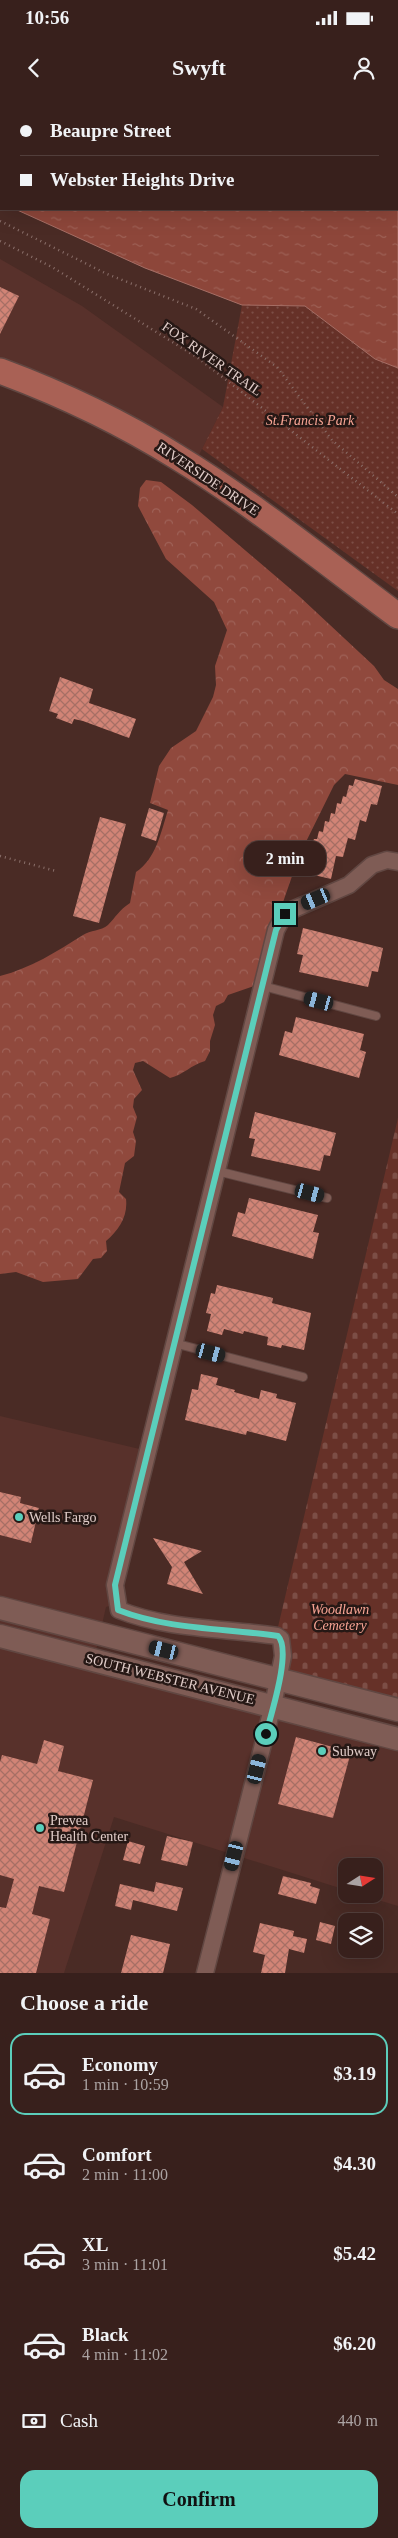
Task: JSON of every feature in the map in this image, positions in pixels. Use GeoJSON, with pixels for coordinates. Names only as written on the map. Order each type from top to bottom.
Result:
{"type":"FeatureCollection","features":[{"type":"Feature","properties":{"kind":"main road","name":"RIVERSIDE DRIVE"},"geometry":{"type":"LineString","coordinates":[[0,371],[88,408],[177,457],[220,484],[398,616]]}},
{"type":"Feature","properties":{"kind":"main road","name":"SOUTH WEBSTER AVENUE"},"geometry":{"type":"LineString","coordinates":[[0,1608],[398,1710]]}},
{"type":"Feature","properties":{"kind":"main road","name":"SOUTH WEBSTER AVENUE"},"geometry":{"type":"LineString","coordinates":[[0,1636],[273,1705],[398,1739]]}},
{"type":"Feature","properties":{"kind":"street"},"geometry":{"type":"LineString","coordinates":[[204,1973],[273,1705],[283,1656],[281,1639],[278,1636],[180,1626],[133,1616],[118,1610],[115,1585],[276,930],[285,914],[349,885],[372,864],[388,860],[398,862]]}},
{"type":"Feature","properties":{"kind":"lane"},"geometry":{"type":"LineString","coordinates":[[262,986],[376,1016]]}},
{"type":"Feature","properties":{"kind":"lane"},"geometry":{"type":"LineString","coordinates":[[217,1171],[327,1198]]}},
{"type":"Feature","properties":{"kind":"lane"},"geometry":{"type":"LineString","coordinates":[[174,1343],[303,1378]]}},
{"type":"Feature","properties":{"kind":"path"},"geometry":{"type":"LineString","coordinates":[[0,221],[108,274],[196,310],[277,367],[332,440],[398,497]]}},
{"type":"Feature","properties":{"kind":"path","name":"FOX RIVER TRAIL"},"geometry":{"type":"LineString","coordinates":[[0,241],[52,267],[198,358],[398,514]]}},
{"type":"Feature","properties":{"kind":"path"},"geometry":{"type":"LineString","coordinates":[[0,856],[56,871]]}},
{"type":"Feature","properties":{"kind":"shaded area"},"geometry":{"type":"Polygon","coordinates":[[[0,259],[82,306],[223,407],[193,467],[0,371],[0,259]]]}},
{"type":"Feature","properties":{"kind":"shaded area"},"geometry":{"type":"Polygon","coordinates":[[[0,1416],[148,1451],[118,1603],[106,1607],[94,1659],[398,1739],[398,1906],[383,1902],[383,1858],[338,1858],[338,1887],[114,1817],[64,1973],[0,1973],[0,1416]]]}},
{"type":"Feature","properties":{"kind":"green space","name":"St.Francis Park"},"geometry":{"type":"Polygon","coordinates":[[[242,305],[305,306],[375,359],[398,368],[398,591],[202,449],[223,407],[242,305]]]}},
{"type":"Feature","properties":{"kind":"green space"},"geometry":{"type":"Polygon","coordinates":[[[146,480],[161,482],[192,505],[300,597],[374,666],[384,680],[398,689],[398,785],[345,774],[334,785],[299,856],[254,986],[228,995],[224,1002],[216,1006],[213,1015],[215,1025],[210,1041],[210,1051],[205,1061],[170,1078],[143,1061],[135,1063],[133,1070],[142,1090],[134,1099],[133,1107],[137,1117],[133,1132],[136,1141],[134,1156],[125,1163],[119,1192],[126,1199],[126,1211],[122,1222],[106,1241],[107,1251],[101,1258],[93,1259],[78,1279],[43,1282],[16,1272],[0,1274],[0,976],[33,964],[86,933],[105,927],[130,903],[136,872],[143,867],[153,852],[168,810],[150,803],[159,766],[171,748],[196,731],[213,697],[216,685],[215,666],[227,630],[214,602],[166,559],[138,506],[140,488],[146,480]]]}},
{"type":"Feature","properties":{"kind":"green space","name":"Woodlawn Cemetery"},"geometry":{"type":"Polygon","coordinates":[[[398,1118],[398,1717],[286,1688],[291,1648],[278,1627],[398,1118]]]}},
{"type":"Feature","properties":{"kind":"water"},"geometry":{"type":"Polygon","coordinates":[[[17,210],[398,210],[398,368],[375,359],[305,306],[242,305],[145,268],[17,210]]]}},
{"type":"Feature","properties":{"kind":"building"},"geometry":{"type":"Polygon","coordinates":[[[0,287],[19,296],[0,334],[0,287]]]}},
{"type":"Feature","properties":{"kind":"building"},"geometry":{"type":"Polygon","coordinates":[[[60,677],[93,689],[89,703],[136,719],[129,738],[83,721],[74,719],[72,724],[56,718],[58,714],[49,711],[60,677]]]}},
{"type":"Feature","properties":{"kind":"building"},"geometry":{"type":"Polygon","coordinates":[[[355,779],[382,786],[377,805],[371,804],[366,822],[360,820],[355,840],[348,838],[343,857],[336,856],[331,879],[297,871],[301,856],[306,858],[314,839],[317,839],[319,831],[323,832],[325,821],[329,822],[331,813],[335,814],[337,803],[341,804],[343,796],[346,797],[349,785],[353,786],[355,779]]]}},
{"type":"Feature","properties":{"kind":"building"},"geometry":{"type":"Polygon","coordinates":[[[149,808],[164,813],[156,841],[141,836],[149,808]]]}},
{"type":"Feature","properties":{"kind":"building"},"geometry":{"type":"Polygon","coordinates":[[[100,817],[126,824],[99,923],[73,916],[100,817]]]}},
{"type":"Feature","properties":{"kind":"building"},"geometry":{"type":"Polygon","coordinates":[[[303,928],[383,948],[378,972],[372,971],[368,987],[299,972],[303,955],[297,954],[303,928]]]}},
{"type":"Feature","properties":{"kind":"building"},"geometry":{"type":"Polygon","coordinates":[[[296,1017],[364,1034],[360,1050],[366,1052],[359,1078],[279,1055],[285,1031],[292,1033],[296,1017]]]}},
{"type":"Feature","properties":{"kind":"building"},"geometry":{"type":"Polygon","coordinates":[[[255,1112],[336,1133],[330,1156],[324,1155],[320,1171],[251,1156],[255,1139],[249,1138],[255,1112]]]}},
{"type":"Feature","properties":{"kind":"building"},"geometry":{"type":"Polygon","coordinates":[[[249,1198],[318,1215],[313,1232],[319,1233],[313,1259],[232,1236],[238,1212],[245,1214],[249,1198]]]}},
{"type":"Feature","properties":{"kind":"building"},"geometry":{"type":"Polygon","coordinates":[[[217,1285],[273,1298],[272,1303],[311,1313],[304,1350],[282,1345],[281,1348],[267,1345],[268,1337],[244,1331],[243,1334],[224,1329],[222,1335],[207,1331],[211,1314],[206,1313],[211,1293],[215,1294],[217,1285]]]}},
{"type":"Feature","properties":{"kind":"building"},"geometry":{"type":"Polygon","coordinates":[[[201,1374],[218,1378],[216,1385],[235,1390],[234,1392],[259,1399],[261,1390],[277,1394],[276,1398],[296,1403],[286,1441],[247,1431],[246,1435],[185,1420],[192,1389],[198,1390],[201,1374]]]}},
{"type":"Feature","properties":{"kind":"building","name":"Wells Fargo"},"geometry":{"type":"Polygon","coordinates":[[[0,1492],[21,1497],[20,1503],[39,1508],[31,1543],[0,1535],[0,1492]]]}},
{"type":"Feature","properties":{"kind":"building"},"geometry":{"type":"Polygon","coordinates":[[[153,1538],[202,1551],[184,1562],[203,1594],[167,1584],[172,1567],[153,1538]]]}},
{"type":"Feature","properties":{"kind":"building"},"geometry":{"type":"Polygon","coordinates":[[[296,1737],[351,1752],[333,1818],[278,1804],[296,1737]]]}},
{"type":"Feature","properties":{"kind":"building","name":"Prevea Health Center"},"geometry":{"type":"Polygon","coordinates":[[[44,1740],[64,1746],[58,1771],[93,1780],[64,1892],[39,1886],[32,1914],[50,1919],[36,1973],[0,1973],[0,1907],[6,1908],[14,1879],[0,1875],[0,1762],[2,1755],[37,1764],[44,1740]]]}},
{"type":"Feature","properties":{"kind":"building"},"geometry":{"type":"Polygon","coordinates":[[[167,1836],[193,1842],[187,1866],[161,1860],[167,1836]]]}},
{"type":"Feature","properties":{"kind":"building"},"geometry":{"type":"Polygon","coordinates":[[[128,1841],[145,1846],[140,1864],[123,1860],[128,1841]]]}},
{"type":"Feature","properties":{"kind":"building"},"geometry":{"type":"Polygon","coordinates":[[[283,1876],[311,1883],[310,1886],[320,1889],[316,1904],[278,1894],[283,1876]]]}},
{"type":"Feature","properties":{"kind":"building"},"geometry":{"type":"Polygon","coordinates":[[[156,1882],[183,1888],[177,1911],[133,1900],[131,1910],[115,1906],[120,1884],[154,1892],[156,1882]]]}},
{"type":"Feature","properties":{"kind":"building"},"geometry":{"type":"Polygon","coordinates":[[[320,1922],[335,1926],[331,1944],[316,1940],[320,1922]]]}},
{"type":"Feature","properties":{"kind":"building"},"geometry":{"type":"Polygon","coordinates":[[[260,1923],[294,1931],[293,1936],[307,1939],[304,1953],[289,1949],[285,1973],[261,1973],[265,1955],[253,1952],[260,1923]]]}},
{"type":"Feature","properties":{"kind":"building"},"geometry":{"type":"Polygon","coordinates":[[[131,1935],[170,1944],[163,1973],[121,1973],[131,1935]]]}},
{"type":"Feature","properties":{"kind":"place","name":"Wells Fargo"},"geometry":{"type":"Point","coordinates":[19,1517]}},
{"type":"Feature","properties":{"kind":"place","name":"Subway"},"geometry":{"type":"Point","coordinates":[322,1751]}},
{"type":"Feature","properties":{"kind":"place","name":"Prevea Health Center"},"geometry":{"type":"Point","coordinates":[40,1828]}},
{"type":"Feature","properties":{"kind":"route"},"geometry":{"type":"LineString","coordinates":[[266,1734],[283,1656],[281,1639],[278,1636],[248,1631],[180,1626],[133,1616],[118,1610],[115,1585],[276,930],[285,914]]}}]}
